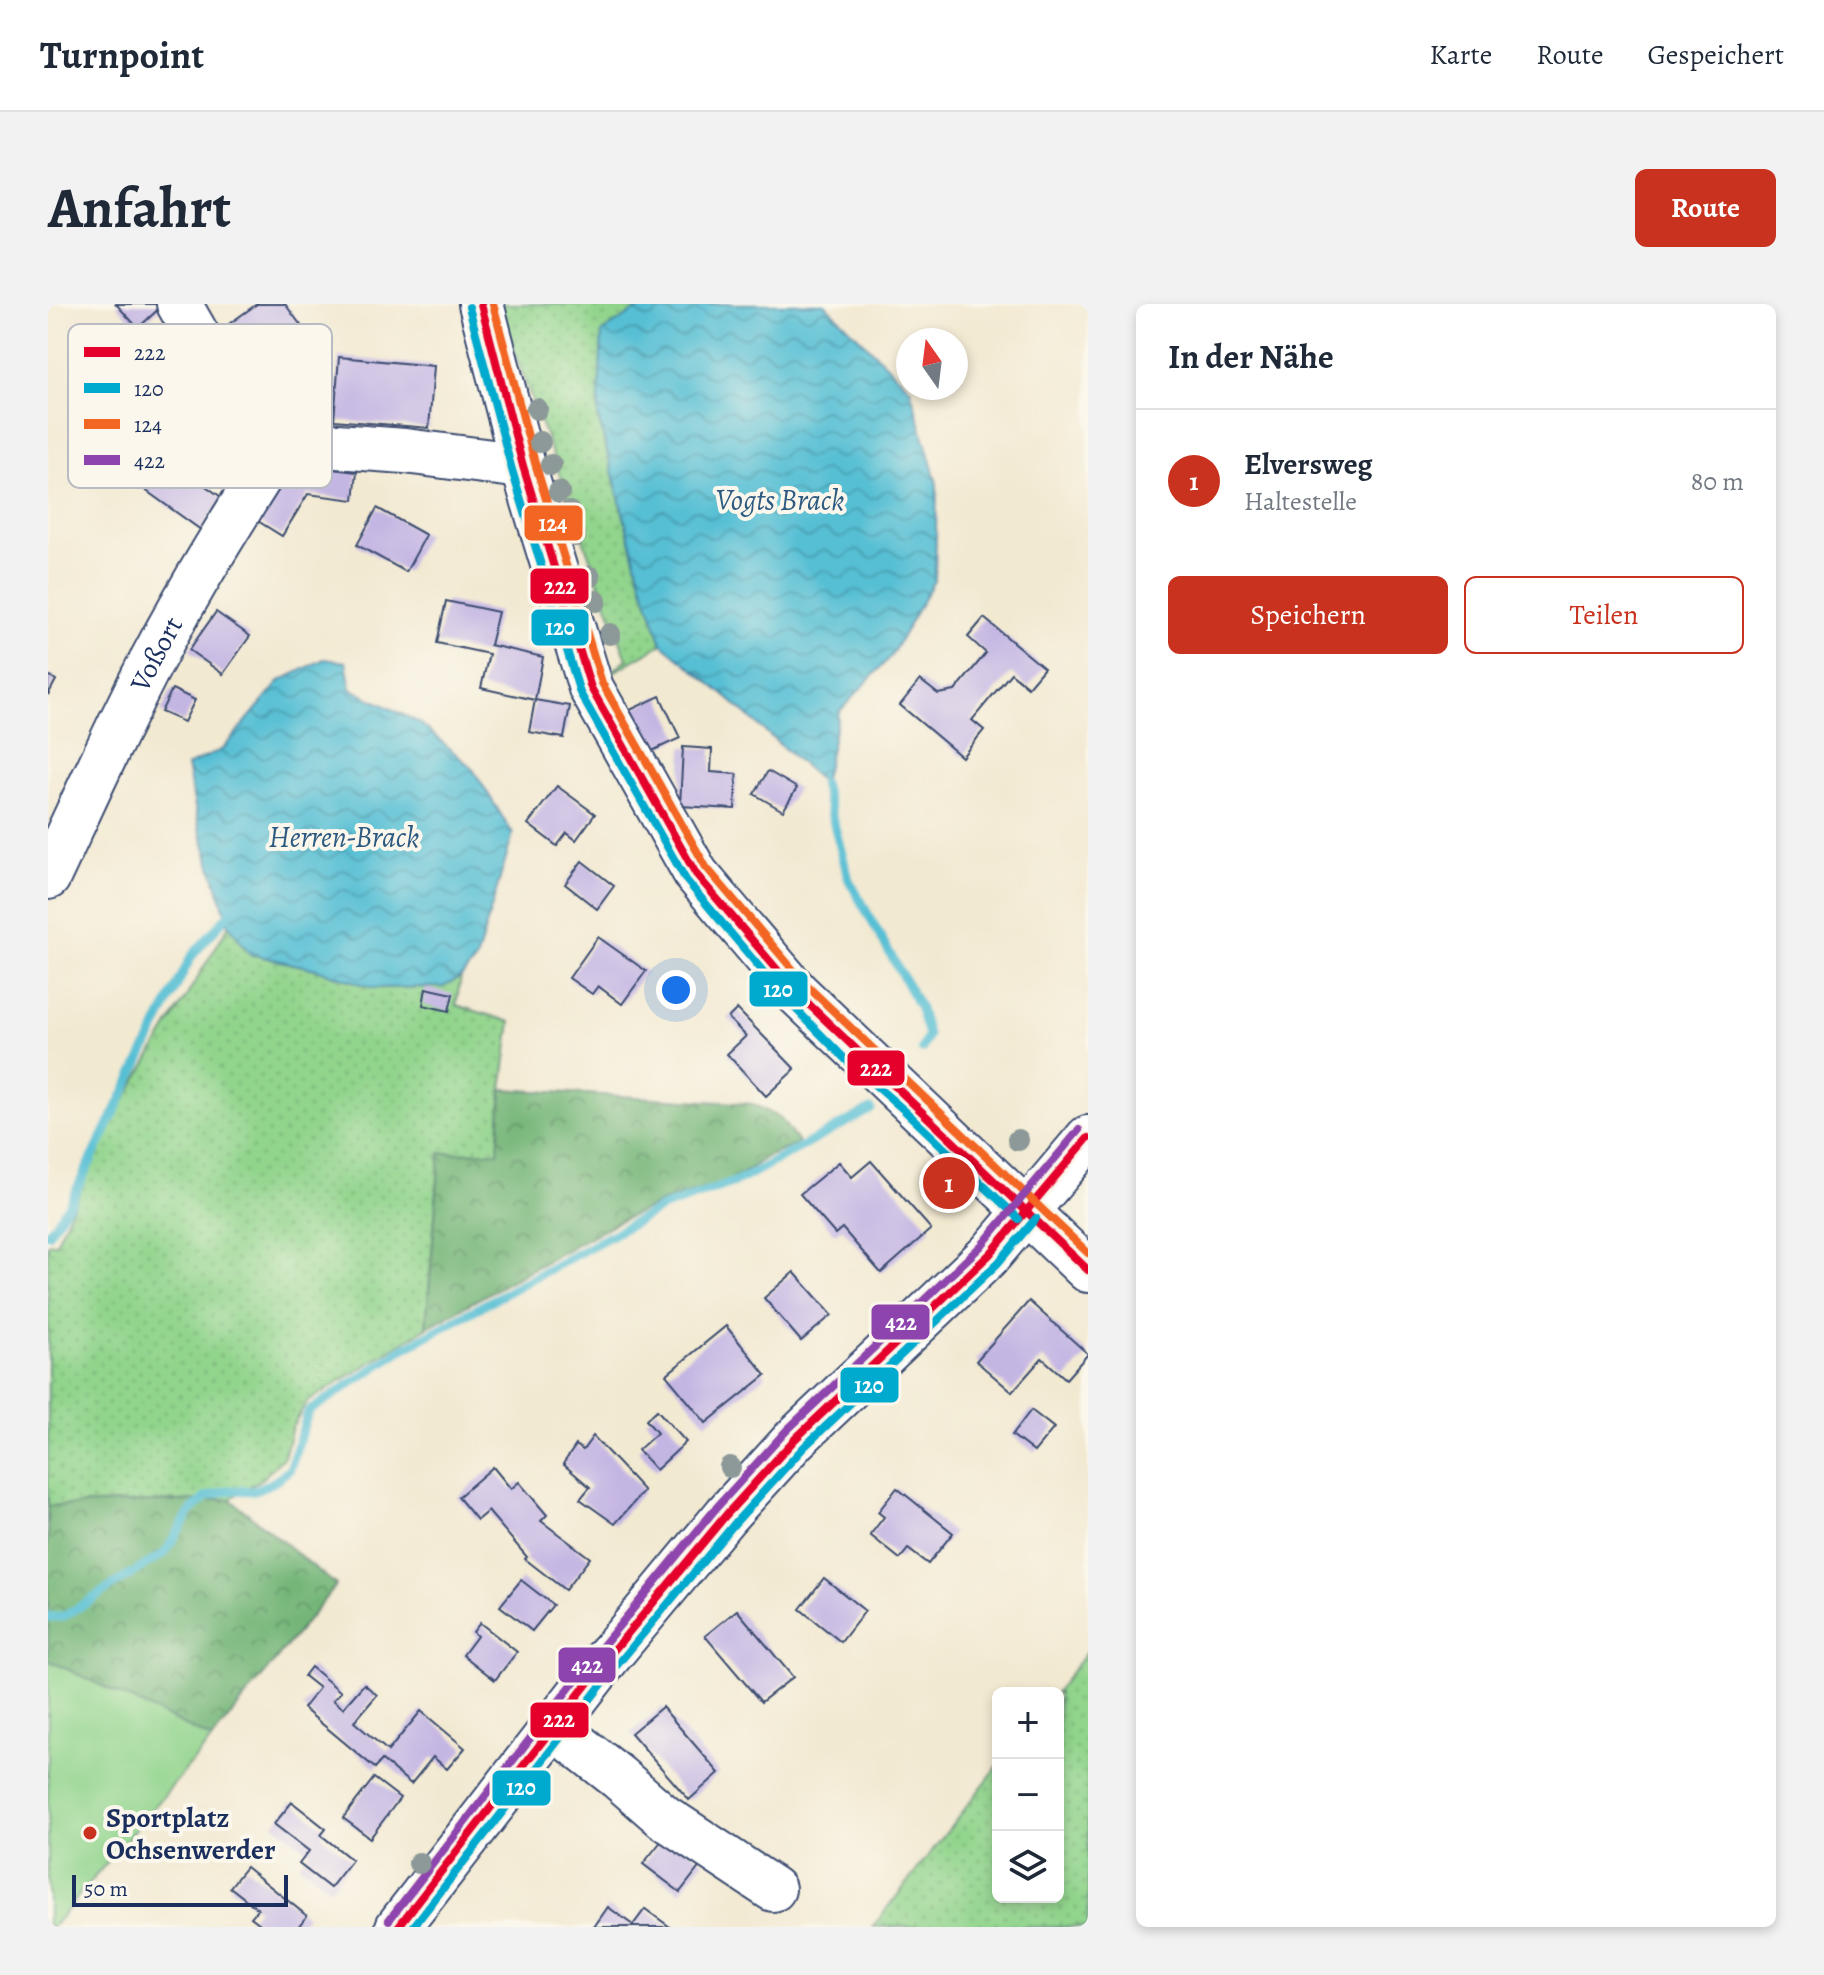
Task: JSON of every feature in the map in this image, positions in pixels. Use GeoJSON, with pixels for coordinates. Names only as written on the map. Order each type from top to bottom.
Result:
{"type":"FeatureCollection","features":[{"type":"Feature","properties":{"kind":"street"},"geometry":{"type":"LineString","coordinates":[[179,304],[190,324]]}},
{"type":"Feature","properties":{"kind":"street"},"geometry":{"type":"LineString","coordinates":[[481,304],[523,466],[591,688],[696,874],[797,993],[855,1052],[913,1102],[1088,1270]]}},
{"type":"Feature","properties":{"kind":"street"},"geometry":{"type":"LineString","coordinates":[[332,446],[405,451],[523,466]]}},
{"type":"Feature","properties":{"kind":"street","name":"Voßort"},"geometry":{"type":"LineString","coordinates":[[48,877],[152,660],[253,488]]}},
{"type":"Feature","properties":{"kind":"street"},"geometry":{"type":"LineString","coordinates":[[398,1927],[625,1637],[726,1515],[795,1439],[990,1254],[1088,1138]]}},
{"type":"Feature","properties":{"kind":"street"},"geometry":{"type":"LineString","coordinates":[[554,1727],[664,1817],[773,1889]]}},
{"type":"Feature","properties":{"kind":"green space"},"geometry":{"type":"Polygon","coordinates":[[[497,304],[646,304],[602,332],[598,417],[639,574],[662,644],[605,677],[627,659],[497,304]]]}},
{"type":"Feature","properties":{"kind":"green space"},"geometry":{"type":"Polygon","coordinates":[[[229,925],[251,954],[316,969],[374,988],[442,987],[461,977],[456,1005],[511,1022],[502,1089],[499,1153],[440,1154],[426,1328],[307,1402],[292,1427],[284,1457],[263,1478],[230,1499],[48,1506],[48,1244],[56,1243],[112,1121],[229,925]]]}},
{"type":"Feature","properties":{"kind":"green space"},"geometry":{"type":"Polygon","coordinates":[[[502,1089],[753,1104],[780,1118],[799,1144],[768,1156],[733,1180],[670,1199],[615,1223],[426,1328],[440,1153],[498,1152],[502,1089]]]}},
{"type":"Feature","properties":{"kind":"green space"},"geometry":{"type":"Polygon","coordinates":[[[230,1499],[336,1585],[212,1739],[48,1660],[48,1506],[230,1499]]]}},
{"type":"Feature","properties":{"kind":"green space"},"geometry":{"type":"Polygon","coordinates":[[[1088,1650],[1088,1927],[873,1927],[992,1774],[992,1903],[1064,1903],[1064,1687],[1060,1687],[1088,1650]]]}},
{"type":"Feature","properties":{"kind":"green space","name":"Sportplatz Ochsenwerder"},"geometry":{"type":"Polygon","coordinates":[[[48,1660],[212,1739],[52,1927],[48,1927],[48,1660]]]}},
{"type":"Feature","properties":{"kind":"water","name":"Vogts Brack"},"geometry":{"type":"Polygon","coordinates":[[[646,304],[825,304],[896,374],[896,400],[913,400],[937,484],[935,579],[891,656],[839,712],[823,783],[662,644],[639,574],[598,417],[602,332],[646,304]]]}},
{"type":"Feature","properties":{"kind":"water","name":"Herren-Brack"},"geometry":{"type":"Polygon","coordinates":[[[324,659],[346,662],[351,689],[420,723],[472,768],[513,834],[476,960],[461,977],[443,987],[374,988],[316,969],[250,954],[229,925],[199,827],[187,766],[223,749],[280,681],[324,659]]]}},
{"type":"Feature","properties":{"kind":"building"},"geometry":{"type":"Polygon","coordinates":[[[116,304],[164,304],[142,324],[134,324],[116,304]]]}},
{"type":"Feature","properties":{"kind":"building"},"geometry":{"type":"Polygon","coordinates":[[[257,304],[285,304],[300,324],[229,324],[257,304]]]}},
{"type":"Feature","properties":{"kind":"building"},"geometry":{"type":"Polygon","coordinates":[[[339,357],[434,366],[429,428],[334,420],[339,357]]]}},
{"type":"Feature","properties":{"kind":"building"},"geometry":{"type":"Polygon","coordinates":[[[332,469],[357,472],[354,500],[308,494],[282,536],[253,518],[271,488],[332,488],[332,469]]]}},
{"type":"Feature","properties":{"kind":"building"},"geometry":{"type":"Polygon","coordinates":[[[142,488],[208,488],[224,499],[201,530],[142,488]]]}},
{"type":"Feature","properties":{"kind":"building"},"geometry":{"type":"Polygon","coordinates":[[[377,508],[426,535],[406,572],[357,545],[377,508]]]}},
{"type":"Feature","properties":{"kind":"building"},"geometry":{"type":"Polygon","coordinates":[[[446,601],[498,612],[490,645],[543,657],[535,700],[481,688],[489,654],[437,643],[446,601]]]}},
{"type":"Feature","properties":{"kind":"building"},"geometry":{"type":"Polygon","coordinates":[[[216,612],[250,636],[223,674],[189,650],[216,612]]]}},
{"type":"Feature","properties":{"kind":"building"},"geometry":{"type":"Polygon","coordinates":[[[984,618],[1044,668],[1028,687],[1011,673],[972,720],[984,730],[962,757],[900,705],[920,680],[938,694],[955,691],[986,653],[968,637],[984,618]]]}},
{"type":"Feature","properties":{"kind":"building"},"geometry":{"type":"Polygon","coordinates":[[[48,675],[56,680],[48,695],[48,675]]]}},
{"type":"Feature","properties":{"kind":"building"},"geometry":{"type":"Polygon","coordinates":[[[172,689],[195,700],[184,722],[161,712],[172,689]]]}},
{"type":"Feature","properties":{"kind":"building"},"geometry":{"type":"Polygon","coordinates":[[[660,696],[680,738],[650,752],[630,710],[660,696]]]}},
{"type":"Feature","properties":{"kind":"building"},"geometry":{"type":"Polygon","coordinates":[[[535,700],[570,706],[564,738],[529,732],[535,700]]]}},
{"type":"Feature","properties":{"kind":"building"},"geometry":{"type":"Polygon","coordinates":[[[683,747],[712,749],[711,772],[737,774],[735,809],[680,806],[683,747]]]}},
{"type":"Feature","properties":{"kind":"building"},"geometry":{"type":"Polygon","coordinates":[[[768,771],[797,788],[783,811],[754,794],[768,771]]]}},
{"type":"Feature","properties":{"kind":"building"},"geometry":{"type":"Polygon","coordinates":[[[557,786],[595,814],[576,840],[567,833],[557,846],[528,824],[557,786]]]}},
{"type":"Feature","properties":{"kind":"building"},"geometry":{"type":"Polygon","coordinates":[[[582,861],[614,886],[597,909],[565,884],[582,861]]]}},
{"type":"Feature","properties":{"kind":"building"},"geometry":{"type":"Polygon","coordinates":[[[598,937],[646,971],[622,1004],[598,986],[592,994],[569,978],[598,937]]]}},
{"type":"Feature","properties":{"kind":"building"},"geometry":{"type":"Polygon","coordinates":[[[426,988],[453,994],[449,1011],[423,1005],[426,988]]]}},
{"type":"Feature","properties":{"kind":"building"},"geometry":{"type":"Polygon","coordinates":[[[737,1009],[795,1069],[766,1096],[727,1054],[746,1036],[728,1018],[737,1009]]]}},
{"type":"Feature","properties":{"kind":"building"},"geometry":{"type":"Polygon","coordinates":[[[871,1161],[931,1229],[881,1273],[842,1228],[835,1234],[800,1194],[839,1162],[852,1177],[871,1161]]]}},
{"type":"Feature","properties":{"kind":"building"},"geometry":{"type":"Polygon","coordinates":[[[794,1272],[832,1315],[801,1341],[764,1298],[794,1272]]]}},
{"type":"Feature","properties":{"kind":"building"},"geometry":{"type":"Polygon","coordinates":[[[1029,1301],[1088,1354],[1066,1379],[1042,1358],[1012,1392],[976,1361],[1029,1301]]]}},
{"type":"Feature","properties":{"kind":"building"},"geometry":{"type":"Polygon","coordinates":[[[726,1326],[766,1375],[706,1423],[666,1375],[726,1326]]]}},
{"type":"Feature","properties":{"kind":"building"},"geometry":{"type":"Polygon","coordinates":[[[657,1410],[686,1442],[656,1470],[638,1450],[657,1433],[646,1420],[657,1410]]]}},
{"type":"Feature","properties":{"kind":"building"},"geometry":{"type":"Polygon","coordinates":[[[1031,1410],[1054,1428],[1034,1452],[1012,1435],[1031,1410]]]}},
{"type":"Feature","properties":{"kind":"building"},"geometry":{"type":"Polygon","coordinates":[[[593,1436],[644,1491],[615,1524],[580,1499],[590,1487],[563,1464],[576,1445],[583,1450],[593,1436]]]}},
{"type":"Feature","properties":{"kind":"building"},"geometry":{"type":"Polygon","coordinates":[[[493,1467],[511,1489],[519,1482],[547,1515],[541,1521],[590,1558],[565,1590],[525,1559],[527,1557],[488,1511],[477,1520],[458,1497],[493,1467]]]}},
{"type":"Feature","properties":{"kind":"building"},"geometry":{"type":"Polygon","coordinates":[[[897,1488],[953,1533],[928,1564],[908,1549],[900,1559],[870,1535],[884,1517],[878,1512],[897,1488]]]}},
{"type":"Feature","properties":{"kind":"building"},"geometry":{"type":"Polygon","coordinates":[[[824,1578],[865,1611],[841,1642],[800,1609],[824,1578]]]}},
{"type":"Feature","properties":{"kind":"building"},"geometry":{"type":"Polygon","coordinates":[[[521,1580],[553,1605],[532,1631],[500,1606],[521,1580]]]}},
{"type":"Feature","properties":{"kind":"building"},"geometry":{"type":"Polygon","coordinates":[[[737,1610],[793,1677],[761,1702],[705,1636],[737,1610]]]}},
{"type":"Feature","properties":{"kind":"building"},"geometry":{"type":"Polygon","coordinates":[[[480,1623],[517,1652],[495,1680],[463,1655],[477,1636],[473,1632],[480,1623]]]}},
{"type":"Feature","properties":{"kind":"building"},"geometry":{"type":"Polygon","coordinates":[[[311,1667],[341,1692],[333,1700],[343,1708],[364,1684],[377,1695],[354,1722],[388,1751],[421,1711],[465,1748],[447,1769],[433,1757],[411,1784],[382,1760],[375,1768],[303,1708],[319,1688],[304,1676],[311,1667]]]}},
{"type":"Feature","properties":{"kind":"building"},"geometry":{"type":"Polygon","coordinates":[[[662,1707],[719,1773],[689,1800],[631,1733],[662,1707]]]}},
{"type":"Feature","properties":{"kind":"building"},"geometry":{"type":"Polygon","coordinates":[[[374,1778],[400,1798],[370,1838],[343,1818],[374,1778]]]}},
{"type":"Feature","properties":{"kind":"building"},"geometry":{"type":"Polygon","coordinates":[[[292,1802],[326,1829],[321,1835],[352,1860],[330,1888],[299,1864],[309,1851],[274,1824],[292,1802]]]}},
{"type":"Feature","properties":{"kind":"building"},"geometry":{"type":"Polygon","coordinates":[[[667,1834],[704,1861],[680,1892],[643,1864],[667,1834]]]}},
{"type":"Feature","properties":{"kind":"building"},"geometry":{"type":"Polygon","coordinates":[[[246,1867],[307,1916],[298,1927],[264,1927],[251,1917],[258,1909],[230,1887],[246,1867]]]}},
{"type":"Feature","properties":{"kind":"building"},"geometry":{"type":"Polygon","coordinates":[[[608,1907],[633,1925],[645,1909],[670,1927],[594,1927],[608,1907]]]}},
{"type":"Feature","properties":{"kind":"waterway"},"geometry":{"type":"LineString","coordinates":[[823,783],[849,880],[919,1006],[928,1035],[922,1049]]}},
{"type":"Feature","properties":{"kind":"waterway"},"geometry":{"type":"LineString","coordinates":[[48,1234],[71,1201],[191,957],[226,917]]}},
{"type":"Feature","properties":{"kind":"waterway"},"geometry":{"type":"LineString","coordinates":[[48,1617],[63,1617],[165,1553],[190,1512],[206,1497],[230,1490],[253,1491],[274,1482],[290,1469],[308,1412],[403,1349],[661,1208],[740,1180],[871,1109]]}},
{"type":"Feature","properties":{"kind":"transit line","name":"222"},"geometry":{"type":"LineString","coordinates":[[481,304],[523,466],[591,688],[696,874],[797,993],[1088,1270]]}},
{"type":"Feature","properties":{"kind":"transit line","name":"124"},"geometry":{"type":"LineString","coordinates":[[493,304],[535,463],[602,683],[706,867],[806,985],[1088,1253]]}},
{"type":"Feature","properties":{"kind":"transit line","name":"120"},"geometry":{"type":"LineString","coordinates":[[469,307],[512,470],[580,693],[686,880],[788,1001],[846,1060],[1019,1219]]}},
{"type":"Feature","properties":{"kind":"transit line","name":"422"},"geometry":{"type":"LineString","coordinates":[[389,1920],[595,1655],[717,1507],[787,1430],[981,1246],[1079,1130]]}},
{"type":"Feature","properties":{"kind":"transit line","name":"222"},"geometry":{"type":"LineString","coordinates":[[398,1927],[604,1662],[726,1515],[795,1439],[990,1254],[1088,1138]]}},
{"type":"Feature","properties":{"kind":"transit line","name":"120"},"geometry":{"type":"LineString","coordinates":[[413,1927],[613,1670],[735,1523],[804,1447],[998,1263],[1036,1218]]}},
{"type":"Feature","properties":{"kind":"place","name":"Elversweg"},"geometry":{"type":"Point","coordinates":[949,1183]}},
{"type":"Feature","properties":{"kind":"place","name":"Sportplatz Ochsenwerder"},"geometry":{"type":"Point","coordinates":[90,1833]}}]}
